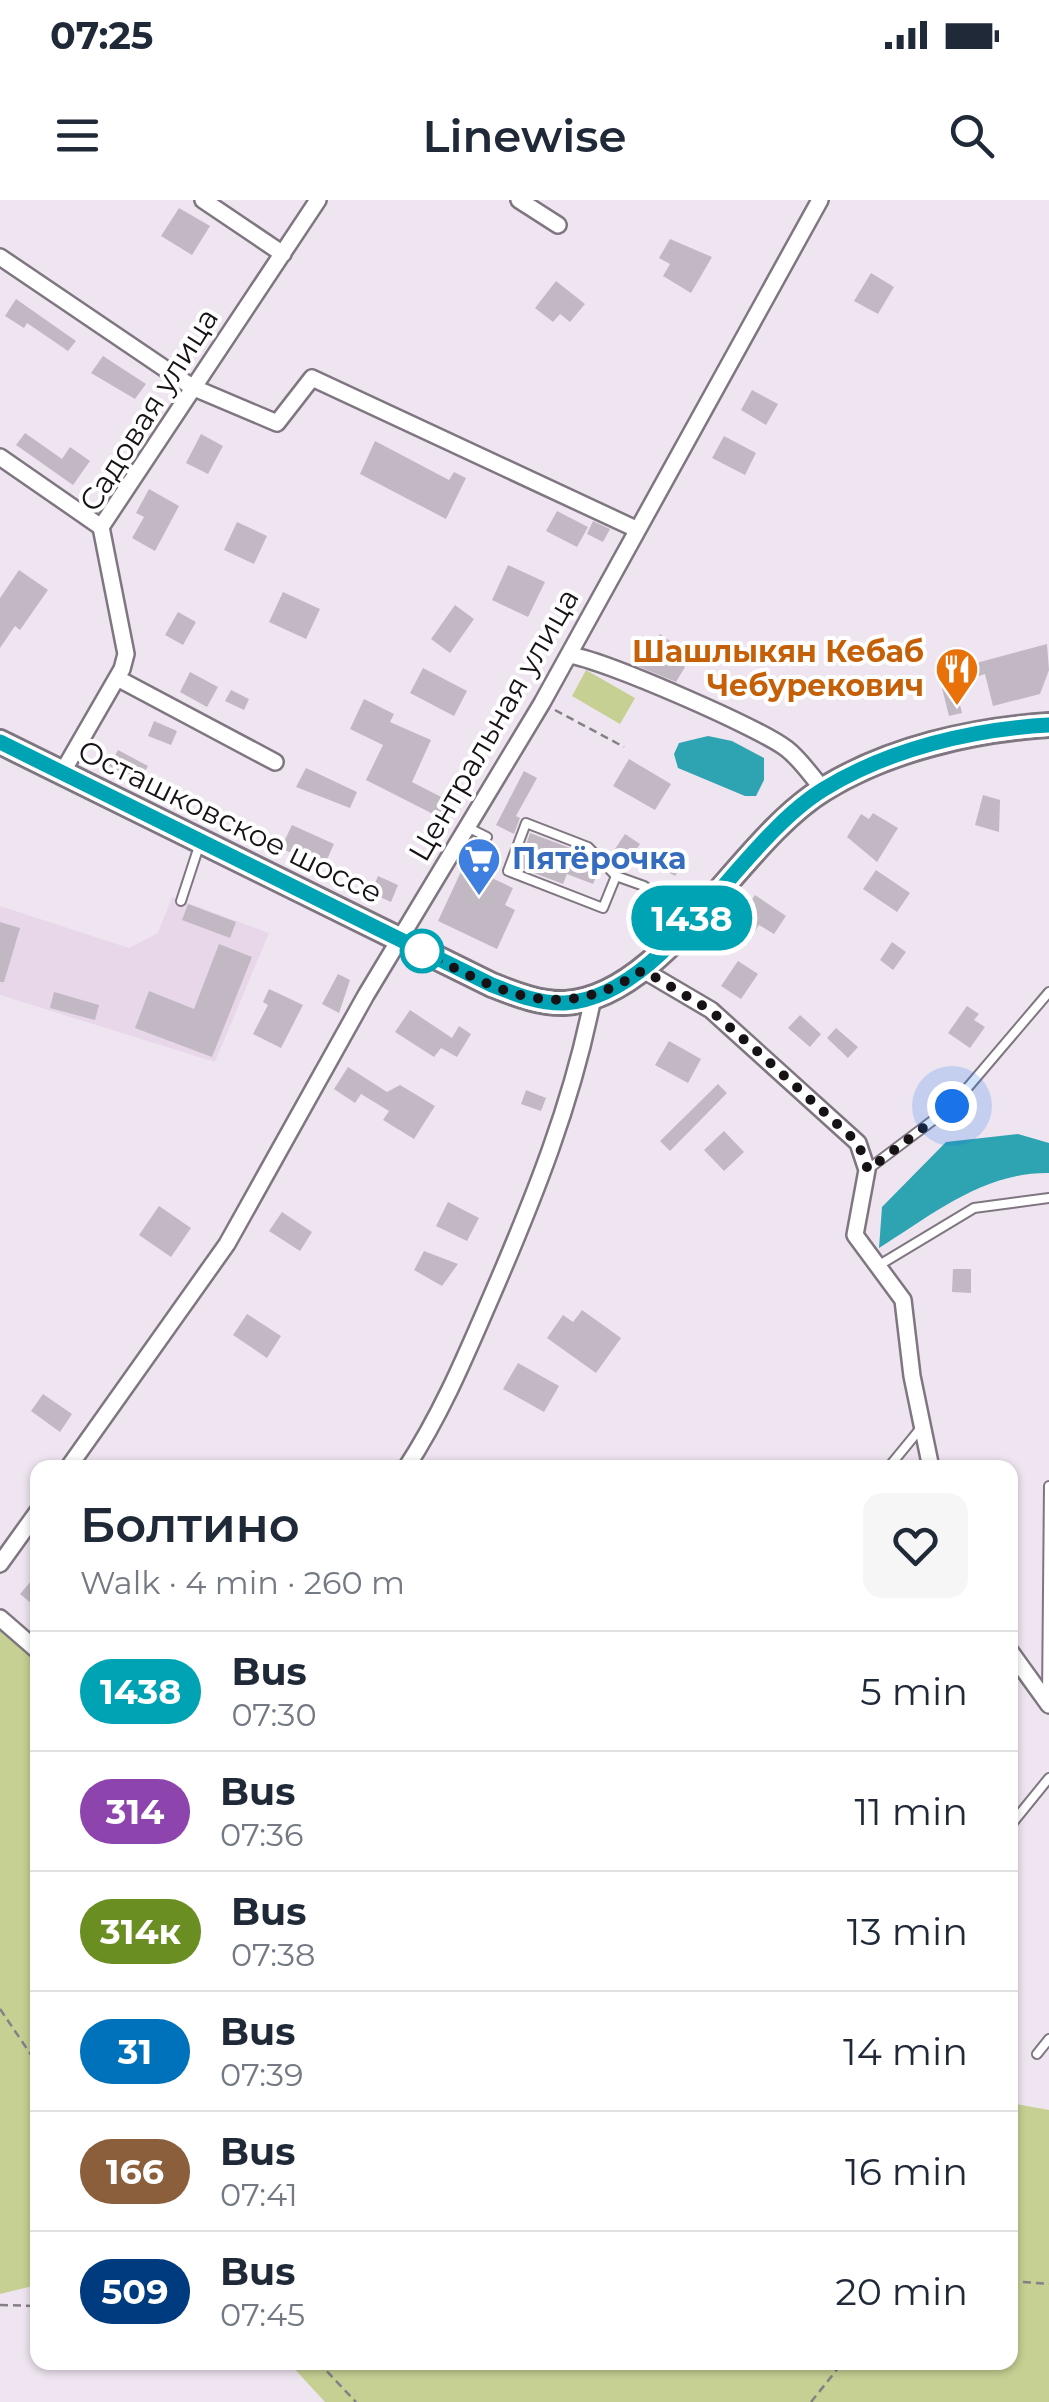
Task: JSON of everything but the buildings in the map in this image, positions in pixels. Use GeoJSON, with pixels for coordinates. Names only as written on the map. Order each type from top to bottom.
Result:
{"type":"FeatureCollection","features":[{"type":"Feature","properties":{"kind":"main road","name":"Осташковское шоссе"},"geometry":{"type":"LineString","coordinates":[[0,742],[521,997],[567,1003],[593,996],[643,970],[782,821],[823,790],[882,760],[953,739],[1047,720]]}},
{"type":"Feature","properties":{"kind":"street"},"geometry":{"type":"LineString","coordinates":[[203,200],[282,254]]}},
{"type":"Feature","properties":{"kind":"street","name":"Садовая улица"},"geometry":{"type":"LineString","coordinates":[[62,773],[117,678],[126,654],[101,527],[318,200]]}},
{"type":"Feature","properties":{"kind":"street"},"geometry":{"type":"LineString","coordinates":[[519,200],[558,225]]}},
{"type":"Feature","properties":{"kind":"street","name":"Центральная улица"},"geometry":{"type":"LineString","coordinates":[[74,1460],[227,1244],[400,940],[542,703],[820,200]]}},
{"type":"Feature","properties":{"kind":"street"},"geometry":{"type":"LineString","coordinates":[[0,257],[192,387],[278,423],[312,378],[636,529]]}},
{"type":"Feature","properties":{"kind":"street"},"geometry":{"type":"LineString","coordinates":[[0,457],[101,527]]}},
{"type":"Feature","properties":{"kind":"street"},"geometry":{"type":"LineString","coordinates":[[569,654],[611,666],[751,729],[788,750],[823,790]]}},
{"type":"Feature","properties":{"kind":"street"},"geometry":{"type":"LineString","coordinates":[[117,678],[275,762]]}},
{"type":"Feature","properties":{"kind":"street"},"geometry":{"type":"LineString","coordinates":[[643,970],[710,1010],[858,1143],[868,1170],[855,1235],[881,1264],[903,1300],[930,1460]]}},
{"type":"Feature","properties":{"kind":"street"},"geometry":{"type":"LineString","coordinates":[[411,1460],[439,1416],[530,1206],[582,1058],[593,996]]}},
{"type":"Feature","properties":{"kind":"street"},"geometry":{"type":"LineString","coordinates":[[0,1564],[30,1522]]}},
{"type":"Feature","properties":{"kind":"street"},"geometry":{"type":"LineString","coordinates":[[0,1618],[30,1644]]}},
{"type":"Feature","properties":{"kind":"street"},"geometry":{"type":"LineString","coordinates":[[1018,1662],[1048,1704]]}},
{"type":"Feature","properties":{"kind":"lane"},"geometry":{"type":"LineString","coordinates":[[616,876],[603,908],[508,870],[526,823],[588,848],[616,876],[644,886],[692,918]]}},
{"type":"Feature","properties":{"kind":"lane"},"geometry":{"type":"LineString","coordinates":[[468,827],[487,837]]}},
{"type":"Feature","properties":{"kind":"lane"},"geometry":{"type":"LineString","coordinates":[[181,900],[201,842]]}},
{"type":"Feature","properties":{"kind":"lane"},"geometry":{"type":"LineString","coordinates":[[868,1170],[952,1106],[1049,992]]}},
{"type":"Feature","properties":{"kind":"lane"},"geometry":{"type":"LineString","coordinates":[[881,1264],[974,1208],[1049,1198]]}},
{"type":"Feature","properties":{"kind":"lane"},"geometry":{"type":"LineString","coordinates":[[895,1460],[923,1425]]}},
{"type":"Feature","properties":{"kind":"lane"},"geometry":{"type":"LineString","coordinates":[[1048,1704],[1049,1486]]}},
{"type":"Feature","properties":{"kind":"lane"},"geometry":{"type":"LineString","coordinates":[[1018,1816],[1049,1778]]}},
{"type":"Feature","properties":{"kind":"lane"},"geometry":{"type":"LineString","coordinates":[[1037,2054],[1049,2039]]}},
{"type":"Feature","properties":{"kind":"path"},"geometry":{"type":"LineString","coordinates":[[542,703],[624,747]]}},
{"type":"Feature","properties":{"kind":"path"},"geometry":{"type":"LineString","coordinates":[[0,2009],[30,2054]]}},
{"type":"Feature","properties":{"kind":"path"},"geometry":{"type":"LineString","coordinates":[[1018,2282],[1049,2284]]}},
{"type":"Feature","properties":{"kind":"path"},"geometry":{"type":"LineString","coordinates":[[0,2304],[30,2306]]}},
{"type":"Feature","properties":{"kind":"path"},"geometry":{"type":"LineString","coordinates":[[326,2370],[356,2402]]}},
{"type":"Feature","properties":{"kind":"path"},"geometry":{"type":"LineString","coordinates":[[811,2402],[837,2370]]}},
{"type":"Feature","properties":{"kind":"shaded area"},"geometry":{"type":"Polygon","coordinates":[[[172,897],[269,933],[215,1062],[0,995],[0,906],[129,948],[158,933],[172,897]]]}},
{"type":"Feature","properties":{"kind":"green space"},"geometry":{"type":"Polygon","coordinates":[[[586,670],[635,698],[620,724],[572,696],[586,670]]]}},
{"type":"Feature","properties":{"kind":"green space"},"geometry":{"type":"Polygon","coordinates":[[[0,1627],[30,1652],[30,2287],[0,2294],[0,1627]]]}},
{"type":"Feature","properties":{"kind":"green space"},"geometry":{"type":"Polygon","coordinates":[[[1018,2104],[1049,2110],[1049,2402],[325,2402],[295,2370],[1018,2370],[1018,2104]]]}},
{"type":"Feature","properties":{"kind":"water"},"geometry":{"type":"Polygon","coordinates":[[[708,736],[732,741],[764,758],[764,780],[756,796],[745,796],[678,768],[674,754],[679,743],[708,736]]]}},
{"type":"Feature","properties":{"kind":"water"},"geometry":{"type":"Polygon","coordinates":[[[1018,1134],[1049,1143],[1049,1173],[1002,1180],[981,1188],[879,1248],[882,1207],[946,1142],[1018,1134]]]}},
{"type":"Feature","properties":{"kind":"bus line","name":"1438"},"geometry":{"type":"LineString","coordinates":[[0,742],[492,985],[521,997],[567,1003],[620,986],[643,970],[670,946],[782,821],[823,790],[882,760],[953,739],[1049,725]]}},
{"type":"Feature","properties":{"kind":"place","name":"Шашлыкян Кебаб Чебурекович"},"geometry":{"type":"Point","coordinates":[957,707]}},
{"type":"Feature","properties":{"kind":"place","name":"Пятёрочка"},"geometry":{"type":"Point","coordinates":[479,897]}},
{"type":"Feature","properties":{"kind":"route"},"geometry":{"type":"LineString","coordinates":[[422,951],[492,985],[543,1002],[567,1003],[593,996],[620,986],[643,970],[710,1010],[757,1051],[858,1143],[868,1170],[952,1106]]}}]}
